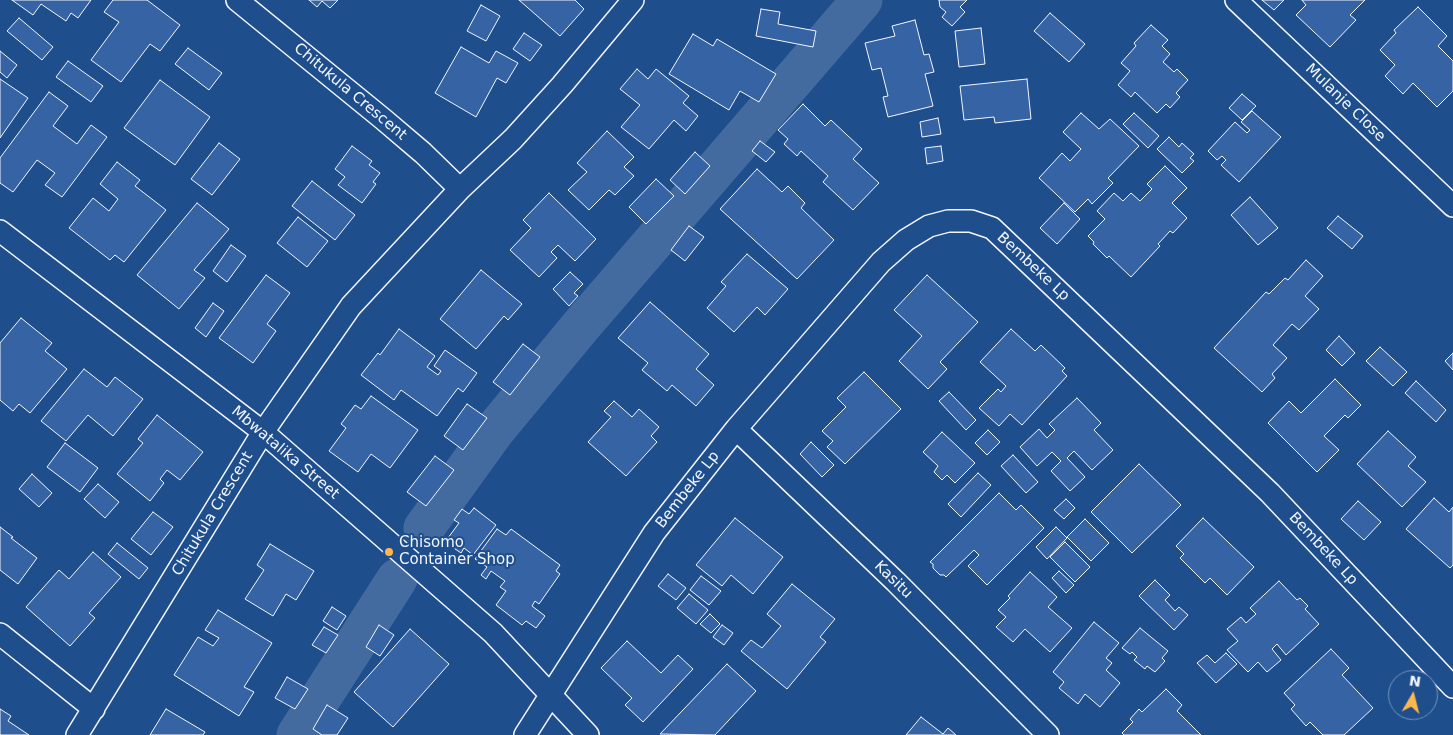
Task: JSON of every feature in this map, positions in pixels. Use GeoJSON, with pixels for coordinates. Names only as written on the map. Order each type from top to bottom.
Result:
{"type":"FeatureCollection","features":[{"type":"Feature","properties":{"kind":"street","name":"Chitukula Crescent"},"geometry":{"type":"LineString","coordinates":[[237,0],[383,118],[460,189]]}},
{"type":"Feature","properties":{"kind":"street","name":"Chitukula Crescent"},"geometry":{"type":"LineString","coordinates":[[77,735],[263,432],[352,306],[460,189],[513,139],[562,85],[633,0]]}},
{"type":"Feature","properties":{"kind":"street","name":"Mulanje Close"},"geometry":{"type":"LineString","coordinates":[[1236,0],[1453,206]]}},
{"type":"Feature","properties":{"kind":"street","name":"Bembeke Lp"},"geometry":{"type":"LineString","coordinates":[[525,735],[654,533],[736,429],[881,262],[906,240],[929,226],[948,221],[971,221],[992,228],[1270,493],[1453,687]]}},
{"type":"Feature","properties":{"kind":"street","name":"Mbwatalika Street"},"geometry":{"type":"LineString","coordinates":[[0,231],[263,432],[493,633],[588,735]]}},
{"type":"Feature","properties":{"kind":"street","name":"Kasitu"},"geometry":{"type":"LineString","coordinates":[[736,429],[896,582],[1048,735]]}},
{"type":"Feature","properties":{"kind":"street"},"geometry":{"type":"LineString","coordinates":[[0,634],[94,709]]}},
{"type":"Feature","properties":{"kind":"building"},"geometry":{"type":"Polygon","coordinates":[[[12,0],[91,0],[78,18],[71,13],[66,21],[41,4],[33,15],[12,0]]]}},
{"type":"Feature","properties":{"kind":"building"},"geometry":{"type":"Polygon","coordinates":[[[113,0],[147,0],[180,25],[160,51],[150,44],[121,82],[91,60],[119,22],[104,12],[113,0]]]}},
{"type":"Feature","properties":{"kind":"building"},"geometry":{"type":"Polygon","coordinates":[[[309,0],[338,0],[330,8],[322,1],[317,7],[309,0]]]}},
{"type":"Feature","properties":{"kind":"building"},"geometry":{"type":"Polygon","coordinates":[[[519,0],[575,0],[584,9],[560,36],[519,0]]]}},
{"type":"Feature","properties":{"kind":"building"},"geometry":{"type":"Polygon","coordinates":[[[939,0],[967,0],[960,7],[965,12],[952,26],[942,17],[946,12],[940,7],[939,0]]]}},
{"type":"Feature","properties":{"kind":"building"},"geometry":{"type":"Polygon","coordinates":[[[1262,0],[1284,0],[1274,10],[1262,0]]]}},
{"type":"Feature","properties":{"kind":"building"},"geometry":{"type":"Polygon","coordinates":[[[1302,0],[1365,0],[1350,15],[1356,20],[1330,47],[1296,15],[1306,5],[1302,0]]]}},
{"type":"Feature","properties":{"kind":"building"},"geometry":{"type":"Polygon","coordinates":[[[481,5],[500,16],[486,41],[467,31],[481,5]]]}},
{"type":"Feature","properties":{"kind":"building"},"geometry":{"type":"Polygon","coordinates":[[[1418,7],[1447,36],[1438,46],[1453,61],[1453,91],[1437,107],[1413,83],[1403,94],[1385,76],[1395,65],[1380,50],[1396,33],[1394,30],[1418,7]]]}},
{"type":"Feature","properties":{"kind":"building"},"geometry":{"type":"Polygon","coordinates":[[[761,9],[780,12],[778,24],[816,31],[813,47],[756,36],[761,9]]]}},
{"type":"Feature","properties":{"kind":"building"},"geometry":{"type":"Polygon","coordinates":[[[1050,13],[1085,44],[1069,62],[1034,31],[1050,13]]]}},
{"type":"Feature","properties":{"kind":"building"},"geometry":{"type":"Polygon","coordinates":[[[19,18],[53,47],[42,60],[7,31],[19,18]]]}},
{"type":"Feature","properties":{"kind":"building"},"geometry":{"type":"Polygon","coordinates":[[[915,20],[924,55],[929,54],[934,72],[925,74],[933,106],[888,117],[883,97],[888,96],[881,68],[872,70],[865,43],[895,36],[892,26],[915,20]]]}},
{"type":"Feature","properties":{"kind":"building"},"geometry":{"type":"Polygon","coordinates":[[[1151,25],[1168,40],[1162,46],[1170,54],[1163,62],[1174,72],[1177,69],[1188,80],[1176,93],[1180,97],[1170,108],[1166,104],[1157,113],[1135,92],[1131,97],[1118,85],[1130,71],[1121,63],[1136,46],[1134,43],[1151,25]]]}},
{"type":"Feature","properties":{"kind":"building"},"geometry":{"type":"Polygon","coordinates":[[[981,28],[985,64],[959,67],[955,31],[981,28]]]}},
{"type":"Feature","properties":{"kind":"building"},"geometry":{"type":"Polygon","coordinates":[[[524,33],[542,45],[530,61],[513,49],[524,33]]]}},
{"type":"Feature","properties":{"kind":"building"},"geometry":{"type":"Polygon","coordinates":[[[693,34],[713,46],[717,39],[776,74],[759,102],[740,91],[729,110],[669,74],[693,34]]]}},
{"type":"Feature","properties":{"kind":"building"},"geometry":{"type":"Polygon","coordinates":[[[461,47],[489,63],[496,51],[518,63],[506,83],[497,78],[476,117],[435,93],[461,47]]]}},
{"type":"Feature","properties":{"kind":"building"},"geometry":{"type":"Polygon","coordinates":[[[188,48],[222,73],[209,90],[175,64],[188,48]]]}},
{"type":"Feature","properties":{"kind":"building"},"geometry":{"type":"Polygon","coordinates":[[[0,51],[17,65],[7,78],[0,72],[0,51]]]}},
{"type":"Feature","properties":{"kind":"building"},"geometry":{"type":"Polygon","coordinates":[[[68,61],[103,86],[91,102],[56,77],[68,61]]]}},
{"type":"Feature","properties":{"kind":"building"},"geometry":{"type":"Polygon","coordinates":[[[637,69],[648,79],[656,69],[689,96],[683,103],[698,116],[686,131],[674,120],[649,149],[621,127],[640,105],[620,89],[637,69]]]}},
{"type":"Feature","properties":{"kind":"building"},"geometry":{"type":"Polygon","coordinates":[[[0,79],[28,98],[0,138],[0,79]]]}},
{"type":"Feature","properties":{"kind":"building"},"geometry":{"type":"Polygon","coordinates":[[[1027,79],[1031,119],[995,123],[994,117],[964,120],[960,86],[1027,79]]]}},
{"type":"Feature","properties":{"kind":"building"},"geometry":{"type":"Polygon","coordinates":[[[160,80],[210,117],[175,165],[124,128],[160,80]]]}},
{"type":"Feature","properties":{"kind":"building"},"geometry":{"type":"Polygon","coordinates":[[[49,92],[68,106],[53,126],[77,144],[91,125],[107,137],[62,197],[45,185],[55,173],[37,160],[13,192],[0,183],[0,158],[49,92]]]}},
{"type":"Feature","properties":{"kind":"building"},"geometry":{"type":"Polygon","coordinates":[[[1242,94],[1256,106],[1242,120],[1229,108],[1242,94]]]}},
{"type":"Feature","properties":{"kind":"building"},"geometry":{"type":"Polygon","coordinates":[[[803,104],[825,126],[831,120],[862,149],[853,159],[879,183],[853,210],[823,182],[828,176],[801,151],[797,156],[784,144],[788,139],[778,130],[803,104]]]}},
{"type":"Feature","properties":{"kind":"building"},"geometry":{"type":"Polygon","coordinates":[[[1252,111],[1281,137],[1239,182],[1221,165],[1226,160],[1222,156],[1217,160],[1208,151],[1235,122],[1247,133],[1250,130],[1241,122],[1252,111]]]}},
{"type":"Feature","properties":{"kind":"building"},"geometry":{"type":"Polygon","coordinates":[[[1081,113],[1099,129],[1110,119],[1139,146],[1108,178],[1113,183],[1092,204],[1088,199],[1075,212],[1039,178],[1062,153],[1070,161],[1081,149],[1063,132],[1081,113]]]}},
{"type":"Feature","properties":{"kind":"building"},"geometry":{"type":"Polygon","coordinates":[[[1134,113],[1159,136],[1148,148],[1123,124],[1134,113]]]}},
{"type":"Feature","properties":{"kind":"building"},"geometry":{"type":"Polygon","coordinates":[[[938,118],[941,134],[922,137],[920,122],[938,118]]]}},
{"type":"Feature","properties":{"kind":"building"},"geometry":{"type":"Polygon","coordinates":[[[607,131],[634,157],[624,167],[634,176],[615,195],[609,190],[589,210],[568,190],[587,172],[577,163],[607,131]]]}},
{"type":"Feature","properties":{"kind":"building"},"geometry":{"type":"Polygon","coordinates":[[[1169,137],[1179,147],[1182,143],[1194,154],[1190,158],[1194,161],[1182,173],[1157,149],[1169,137]]]}},
{"type":"Feature","properties":{"kind":"building"},"geometry":{"type":"Polygon","coordinates":[[[760,141],[775,152],[766,162],[752,151],[760,141]]]}},
{"type":"Feature","properties":{"kind":"building"},"geometry":{"type":"Polygon","coordinates":[[[219,143],[240,159],[212,195],[191,179],[219,143]]]}},
{"type":"Feature","properties":{"kind":"building"},"geometry":{"type":"Polygon","coordinates":[[[352,146],[372,161],[369,165],[380,173],[373,182],[376,184],[362,203],[338,185],[345,177],[335,169],[352,146]]]}},
{"type":"Feature","properties":{"kind":"building"},"geometry":{"type":"Polygon","coordinates":[[[941,146],[943,161],[927,164],[925,148],[941,146]]]}},
{"type":"Feature","properties":{"kind":"building"},"geometry":{"type":"Polygon","coordinates":[[[695,152],[710,166],[685,194],[670,180],[695,152]]]}},
{"type":"Feature","properties":{"kind":"building"},"geometry":{"type":"Polygon","coordinates":[[[117,162],[140,180],[135,186],[166,210],[124,262],[115,255],[110,260],[69,228],[93,198],[109,211],[118,199],[100,184],[117,162]]]}},
{"type":"Feature","properties":{"kind":"building"},"geometry":{"type":"Polygon","coordinates":[[[1165,166],[1187,188],[1172,203],[1187,218],[1173,233],[1170,231],[1158,244],[1160,246],[1131,277],[1109,256],[1107,258],[1088,236],[1105,219],[1097,211],[1114,193],[1123,201],[1131,193],[1140,201],[1152,189],[1147,184],[1165,166]]]}},
{"type":"Feature","properties":{"kind":"building"},"geometry":{"type":"Polygon","coordinates":[[[757,169],[782,192],[788,186],[805,203],[801,208],[834,240],[797,279],[720,209],[757,169]]]}},
{"type":"Feature","properties":{"kind":"building"},"geometry":{"type":"Polygon","coordinates":[[[656,179],[674,196],[646,224],[629,207],[656,179]]]}},
{"type":"Feature","properties":{"kind":"building"},"geometry":{"type":"Polygon","coordinates":[[[312,181],[355,215],[335,240],[292,206],[312,181]]]}},
{"type":"Feature","properties":{"kind":"building"},"geometry":{"type":"Polygon","coordinates":[[[549,193],[596,239],[575,261],[558,245],[551,252],[557,258],[539,277],[510,250],[531,228],[523,220],[549,193]]]}},
{"type":"Feature","properties":{"kind":"building"},"geometry":{"type":"Polygon","coordinates":[[[1250,197],[1278,228],[1258,245],[1231,215],[1250,197]]]}},
{"type":"Feature","properties":{"kind":"building"},"geometry":{"type":"Polygon","coordinates":[[[197,203],[229,229],[194,270],[205,278],[179,309],[137,275],[197,203]]]}},
{"type":"Feature","properties":{"kind":"building"},"geometry":{"type":"Polygon","coordinates":[[[1064,203],[1080,219],[1057,244],[1040,228],[1064,203]]]}},
{"type":"Feature","properties":{"kind":"building"},"geometry":{"type":"Polygon","coordinates":[[[1338,216],[1363,236],[1352,249],[1327,228],[1338,216]]]}},
{"type":"Feature","properties":{"kind":"building"},"geometry":{"type":"Polygon","coordinates":[[[298,217],[328,241],[307,267],[277,243],[298,217]]]}},
{"type":"Feature","properties":{"kind":"building"},"geometry":{"type":"Polygon","coordinates":[[[689,226],[704,237],[685,261],[671,250],[689,226]]]}},
{"type":"Feature","properties":{"kind":"building"},"geometry":{"type":"Polygon","coordinates":[[[231,245],[246,256],[227,282],[213,271],[231,245]]]}},
{"type":"Feature","properties":{"kind":"building"},"geometry":{"type":"Polygon","coordinates":[[[747,254],[788,289],[765,315],[757,307],[734,332],[707,308],[726,286],[721,282],[747,254]]]}},
{"type":"Feature","properties":{"kind":"building"},"geometry":{"type":"Polygon","coordinates":[[[1306,260],[1323,276],[1305,296],[1319,309],[1299,330],[1292,324],[1273,345],[1287,358],[1272,374],[1275,378],[1262,392],[1214,348],[1266,292],[1269,294],[1285,278],[1288,280],[1306,260]]]}},
{"type":"Feature","properties":{"kind":"building"},"geometry":{"type":"Polygon","coordinates":[[[481,270],[522,304],[508,320],[504,316],[476,349],[440,319],[481,270]]]}},
{"type":"Feature","properties":{"kind":"building"},"geometry":{"type":"Polygon","coordinates":[[[570,272],[583,284],[574,293],[578,296],[569,306],[553,289],[570,272]]]}},
{"type":"Feature","properties":{"kind":"building"},"geometry":{"type":"Polygon","coordinates":[[[266,275],[290,293],[267,324],[276,331],[253,363],[219,338],[266,275]]]}},
{"type":"Feature","properties":{"kind":"building"},"geometry":{"type":"Polygon","coordinates":[[[927,275],[978,322],[940,362],[947,369],[928,389],[899,361],[922,336],[894,310],[927,275]]]}},
{"type":"Feature","properties":{"kind":"building"},"geometry":{"type":"Polygon","coordinates":[[[650,302],[709,354],[696,369],[714,385],[696,406],[672,385],[667,391],[642,370],[648,363],[618,338],[650,302]]]}},
{"type":"Feature","properties":{"kind":"building"},"geometry":{"type":"Polygon","coordinates":[[[213,303],[224,311],[206,337],[195,328],[213,303]]]}},
{"type":"Feature","properties":{"kind":"building"},"geometry":{"type":"Polygon","coordinates":[[[21,318],[52,343],[45,351],[67,369],[30,413],[19,404],[13,411],[0,400],[0,343],[21,318]]]}},
{"type":"Feature","properties":{"kind":"building"},"geometry":{"type":"Polygon","coordinates":[[[399,329],[435,356],[427,367],[438,375],[441,371],[434,366],[445,350],[477,373],[463,392],[458,388],[437,416],[401,390],[394,400],[361,375],[378,353],[380,355],[399,329]]]}},
{"type":"Feature","properties":{"kind":"building"},"geometry":{"type":"Polygon","coordinates":[[[1011,329],[1035,351],[1041,345],[1065,368],[1062,371],[1067,376],[1022,425],[1010,414],[999,426],[979,408],[998,389],[1001,392],[1006,386],[980,362],[1011,329]]]}},
{"type":"Feature","properties":{"kind":"building"},"geometry":{"type":"Polygon","coordinates":[[[1339,336],[1355,353],[1342,366],[1326,350],[1339,336]]]}},
{"type":"Feature","properties":{"kind":"building"},"geometry":{"type":"Polygon","coordinates":[[[523,344],[540,357],[510,395],[493,382],[523,344]]]}},
{"type":"Feature","properties":{"kind":"building"},"geometry":{"type":"Polygon","coordinates":[[[1380,347],[1407,372],[1393,386],[1366,361],[1380,347]]]}},
{"type":"Feature","properties":{"kind":"building"},"geometry":{"type":"Polygon","coordinates":[[[1453,353],[1453,370],[1445,361],[1453,353]]]}},
{"type":"Feature","properties":{"kind":"building"},"geometry":{"type":"Polygon","coordinates":[[[84,369],[107,387],[115,377],[143,399],[113,436],[88,415],[66,441],[41,421],[84,369]]]}},
{"type":"Feature","properties":{"kind":"building"},"geometry":{"type":"Polygon","coordinates":[[[864,372],[901,409],[845,464],[827,447],[833,441],[822,431],[846,407],[837,398],[864,372]]]}},
{"type":"Feature","properties":{"kind":"building"},"geometry":{"type":"Polygon","coordinates":[[[1335,379],[1361,405],[1348,418],[1345,415],[1324,436],[1339,450],[1317,472],[1268,423],[1289,401],[1301,413],[1335,379]]]}},
{"type":"Feature","properties":{"kind":"building"},"geometry":{"type":"Polygon","coordinates":[[[1416,381],[1446,410],[1436,422],[1405,393],[1416,381]]]}},
{"type":"Feature","properties":{"kind":"building"},"geometry":{"type":"Polygon","coordinates":[[[949,392],[976,420],[966,430],[939,401],[949,392]]]}},
{"type":"Feature","properties":{"kind":"building"},"geometry":{"type":"Polygon","coordinates":[[[371,396],[418,430],[390,468],[371,454],[358,472],[329,451],[346,428],[341,424],[355,405],[361,409],[371,396]]]}},
{"type":"Feature","properties":{"kind":"building"},"geometry":{"type":"Polygon","coordinates":[[[1077,398],[1101,423],[1094,430],[1113,450],[1092,470],[1074,451],[1067,458],[1085,477],[1070,491],[1051,471],[1061,461],[1052,452],[1037,466],[1020,447],[1039,429],[1047,438],[1055,430],[1049,424],[1077,398]]]}},
{"type":"Feature","properties":{"kind":"building"},"geometry":{"type":"Polygon","coordinates":[[[614,401],[632,417],[639,409],[659,427],[651,436],[657,442],[626,476],[588,442],[611,417],[604,411],[614,401]]]}},
{"type":"Feature","properties":{"kind":"building"},"geometry":{"type":"Polygon","coordinates":[[[467,404],[487,418],[463,450],[444,436],[467,404]]]}},
{"type":"Feature","properties":{"kind":"building"},"geometry":{"type":"Polygon","coordinates":[[[157,415],[203,452],[180,480],[167,470],[160,479],[164,483],[150,501],[117,474],[143,443],[138,439],[157,415]]]}},
{"type":"Feature","properties":{"kind":"building"},"geometry":{"type":"Polygon","coordinates":[[[988,430],[1000,442],[987,455],[975,443],[988,430]]]}},
{"type":"Feature","properties":{"kind":"building"},"geometry":{"type":"Polygon","coordinates":[[[1388,431],[1416,457],[1408,466],[1426,482],[1402,507],[1357,464],[1388,431]]]}},
{"type":"Feature","properties":{"kind":"building"},"geometry":{"type":"Polygon","coordinates":[[[942,432],[975,463],[955,483],[947,475],[942,480],[934,472],[938,466],[923,452],[942,432]]]}},
{"type":"Feature","properties":{"kind":"building"},"geometry":{"type":"Polygon","coordinates":[[[811,442],[834,465],[822,477],[800,454],[811,442]]]}},
{"type":"Feature","properties":{"kind":"building"},"geometry":{"type":"Polygon","coordinates":[[[65,443],[98,468],[80,492],[47,467],[65,443]]]}},
{"type":"Feature","properties":{"kind":"building"},"geometry":{"type":"Polygon","coordinates":[[[1013,455],[1038,482],[1026,493],[1001,466],[1013,455]]]}},
{"type":"Feature","properties":{"kind":"building"},"geometry":{"type":"Polygon","coordinates":[[[435,456],[454,470],[426,506],[407,492],[435,456]]]}},
{"type":"Feature","properties":{"kind":"building"},"geometry":{"type":"Polygon","coordinates":[[[1139,464],[1181,505],[1132,553],[1091,512],[1139,464]]]}},
{"type":"Feature","properties":{"kind":"building"},"geometry":{"type":"Polygon","coordinates":[[[978,473],[991,485],[961,517],[948,504],[978,473]]]}},
{"type":"Feature","properties":{"kind":"building"},"geometry":{"type":"Polygon","coordinates":[[[32,474],[52,493],[39,507],[19,489],[32,474]]]}},
{"type":"Feature","properties":{"kind":"building"},"geometry":{"type":"Polygon","coordinates":[[[98,484],[119,502],[105,518],[84,499],[98,484]]]}},
{"type":"Feature","properties":{"kind":"building"},"geometry":{"type":"Polygon","coordinates":[[[999,493],[1016,510],[1021,505],[1044,528],[987,585],[968,566],[979,555],[974,550],[946,577],[940,575],[930,562],[999,493]]]}},
{"type":"Feature","properties":{"kind":"building"},"geometry":{"type":"Polygon","coordinates":[[[1434,498],[1449,512],[1453,507],[1453,565],[1450,568],[1406,529],[1434,498]]]}},
{"type":"Feature","properties":{"kind":"building"},"geometry":{"type":"Polygon","coordinates":[[[1066,499],[1075,508],[1064,519],[1054,510],[1066,499]]]}},
{"type":"Feature","properties":{"kind":"building"},"geometry":{"type":"Polygon","coordinates":[[[1358,501],[1381,522],[1364,540],[1341,519],[1358,501]]]}},
{"type":"Feature","properties":{"kind":"building"},"geometry":{"type":"Polygon","coordinates":[[[474,508],[496,525],[473,555],[464,548],[461,553],[445,542],[459,523],[454,520],[462,509],[469,514],[474,508]]]}},
{"type":"Feature","properties":{"kind":"building"},"geometry":{"type":"Polygon","coordinates":[[[153,512],[173,527],[151,555],[131,539],[153,512]]]}},
{"type":"Feature","properties":{"kind":"building"},"geometry":{"type":"Polygon","coordinates":[[[735,518],[783,557],[753,594],[731,575],[722,586],[696,565],[735,518]]]}},
{"type":"Feature","properties":{"kind":"building"},"geometry":{"type":"Polygon","coordinates":[[[1203,518],[1254,567],[1227,595],[1210,578],[1205,583],[1180,558],[1184,554],[1176,546],[1203,518]]]}},
{"type":"Feature","properties":{"kind":"building"},"geometry":{"type":"Polygon","coordinates":[[[1085,519],[1109,543],[1091,561],[1067,537],[1085,519]]]}},
{"type":"Feature","properties":{"kind":"building"},"geometry":{"type":"Polygon","coordinates":[[[0,527],[37,558],[18,584],[0,570],[0,527]]]}},
{"type":"Feature","properties":{"kind":"building"},"geometry":{"type":"Polygon","coordinates":[[[1056,527],[1067,538],[1047,559],[1036,547],[1056,527]]]}},
{"type":"Feature","properties":{"kind":"building"},"geometry":{"type":"Polygon","coordinates":[[[497,529],[506,535],[511,529],[560,565],[556,571],[560,574],[539,604],[535,601],[532,606],[545,616],[536,628],[526,621],[522,625],[496,605],[506,591],[500,587],[505,581],[491,571],[486,579],[481,575],[487,567],[475,559],[497,529]]]}},
{"type":"Feature","properties":{"kind":"building"},"geometry":{"type":"Polygon","coordinates":[[[1065,542],[1090,567],[1075,582],[1050,557],[1065,542]]]}},
{"type":"Feature","properties":{"kind":"building"},"geometry":{"type":"Polygon","coordinates":[[[117,543],[148,568],[139,579],[108,554],[117,543]]]}},
{"type":"Feature","properties":{"kind":"building"},"geometry":{"type":"Polygon","coordinates":[[[270,544],[314,571],[296,600],[286,594],[273,616],[245,599],[264,570],[257,565],[270,544]]]}},
{"type":"Feature","properties":{"kind":"building"},"geometry":{"type":"Polygon","coordinates":[[[93,552],[121,577],[89,613],[95,618],[70,646],[26,607],[59,570],[69,579],[93,552]]]}},
{"type":"Feature","properties":{"kind":"building"},"geometry":{"type":"Polygon","coordinates":[[[1059,571],[1074,585],[1066,593],[1052,578],[1059,571]]]}},
{"type":"Feature","properties":{"kind":"building"},"geometry":{"type":"Polygon","coordinates":[[[1030,572],[1057,597],[1048,607],[1072,628],[1050,652],[1025,629],[1013,642],[996,627],[1006,617],[998,610],[1030,572]]]}},
{"type":"Feature","properties":{"kind":"building"},"geometry":{"type":"Polygon","coordinates":[[[668,574],[686,588],[676,600],[658,586],[668,574]]]}},
{"type":"Feature","properties":{"kind":"building"},"geometry":{"type":"Polygon","coordinates":[[[701,576],[721,591],[709,605],[690,590],[701,576]]]}},
{"type":"Feature","properties":{"kind":"building"},"geometry":{"type":"Polygon","coordinates":[[[1155,580],[1170,595],[1165,600],[1175,611],[1179,607],[1188,615],[1174,630],[1139,596],[1155,580]]]}},
{"type":"Feature","properties":{"kind":"building"},"geometry":{"type":"Polygon","coordinates":[[[1279,581],[1297,600],[1300,598],[1308,606],[1305,609],[1319,624],[1286,655],[1277,644],[1272,649],[1281,660],[1267,672],[1258,662],[1248,672],[1227,650],[1238,641],[1227,629],[1241,617],[1246,623],[1256,614],[1250,608],[1279,581]]]}},
{"type":"Feature","properties":{"kind":"building"},"geometry":{"type":"Polygon","coordinates":[[[792,584],[835,619],[820,637],[826,642],[787,689],[741,651],[751,640],[762,648],[781,626],[767,614],[792,584]]]}},
{"type":"Feature","properties":{"kind":"building"},"geometry":{"type":"Polygon","coordinates":[[[689,594],[708,610],[696,624],[677,608],[689,594]]]}},
{"type":"Feature","properties":{"kind":"building"},"geometry":{"type":"Polygon","coordinates":[[[332,607],[346,616],[337,630],[323,621],[332,607]]]}},
{"type":"Feature","properties":{"kind":"building"},"geometry":{"type":"Polygon","coordinates":[[[218,610],[272,643],[244,687],[254,692],[239,716],[174,675],[198,637],[213,646],[219,638],[205,630],[218,610]]]}},
{"type":"Feature","properties":{"kind":"building"},"geometry":{"type":"Polygon","coordinates":[[[710,614],[720,624],[711,633],[700,624],[710,614]]]}},
{"type":"Feature","properties":{"kind":"building"},"geometry":{"type":"Polygon","coordinates":[[[1094,622],[1119,643],[1106,658],[1112,663],[1106,670],[1120,683],[1100,707],[1085,694],[1078,704],[1059,688],[1064,682],[1053,672],[1094,622]]]}},
{"type":"Feature","properties":{"kind":"building"},"geometry":{"type":"Polygon","coordinates":[[[379,625],[394,635],[380,656],[366,647],[379,625]]]}},
{"type":"Feature","properties":{"kind":"building"},"geometry":{"type":"Polygon","coordinates":[[[722,625],[733,633],[724,645],[713,637],[722,625]]]}},
{"type":"Feature","properties":{"kind":"building"},"geometry":{"type":"Polygon","coordinates":[[[324,627],[338,635],[326,653],[312,645],[324,627]]]}},
{"type":"Feature","properties":{"kind":"building"},"geometry":{"type":"Polygon","coordinates":[[[1140,628],[1168,651],[1162,658],[1165,661],[1155,672],[1147,666],[1145,669],[1134,660],[1137,657],[1132,652],[1130,654],[1122,648],[1140,628]]]}},
{"type":"Feature","properties":{"kind":"building"},"geometry":{"type":"Polygon","coordinates":[[[410,629],[449,664],[393,727],[354,692],[410,629]]]}},
{"type":"Feature","properties":{"kind":"building"},"geometry":{"type":"Polygon","coordinates":[[[627,641],[661,673],[678,655],[693,669],[643,722],[625,705],[632,698],[601,668],[627,641]]]}},
{"type":"Feature","properties":{"kind":"building"},"geometry":{"type":"Polygon","coordinates":[[[1331,649],[1349,668],[1342,675],[1373,708],[1344,735],[1323,735],[1310,722],[1306,726],[1291,709],[1295,705],[1284,693],[1331,649]]]}},
{"type":"Feature","properties":{"kind":"building"},"geometry":{"type":"Polygon","coordinates":[[[1226,653],[1237,664],[1216,683],[1197,663],[1207,655],[1215,663],[1226,653]]]}},
{"type":"Feature","properties":{"kind":"building"},"geometry":{"type":"Polygon","coordinates":[[[727,664],[756,691],[715,735],[660,734],[727,664]]]}},
{"type":"Feature","properties":{"kind":"building"},"geometry":{"type":"Polygon","coordinates":[[[287,677],[308,689],[295,709],[275,698],[287,677]]]}},
{"type":"Feature","properties":{"kind":"building"},"geometry":{"type":"Polygon","coordinates":[[[1166,689],[1182,705],[1177,711],[1201,735],[1124,735],[1122,733],[1133,722],[1130,719],[1139,709],[1142,712],[1166,689]]]}},
{"type":"Feature","properties":{"kind":"building"},"geometry":{"type":"Polygon","coordinates":[[[327,705],[348,718],[337,735],[322,735],[313,729],[327,705]]]}},
{"type":"Feature","properties":{"kind":"building"},"geometry":{"type":"Polygon","coordinates":[[[0,709],[11,716],[8,721],[29,735],[0,735],[0,709]]]}},
{"type":"Feature","properties":{"kind":"building"},"geometry":{"type":"Polygon","coordinates":[[[166,709],[205,732],[203,735],[150,735],[166,709]]]}},
{"type":"Feature","properties":{"kind":"building"},"geometry":{"type":"Polygon","coordinates":[[[921,717],[943,734],[948,728],[956,735],[906,735],[921,717]]]}},
{"type":"Feature","properties":{"kind":"waterway"},"geometry":{"type":"LineString","coordinates":[[424,528],[494,431],[580,327],[862,0]]}},
{"type":"Feature","properties":{"kind":"waterway"},"geometry":{"type":"LineString","coordinates":[[297,735],[397,579]]}},
{"type":"Feature","properties":{"kind":"place","name":"Chisomo Container Shop"},"geometry":{"type":"Point","coordinates":[389,552]}}]}
